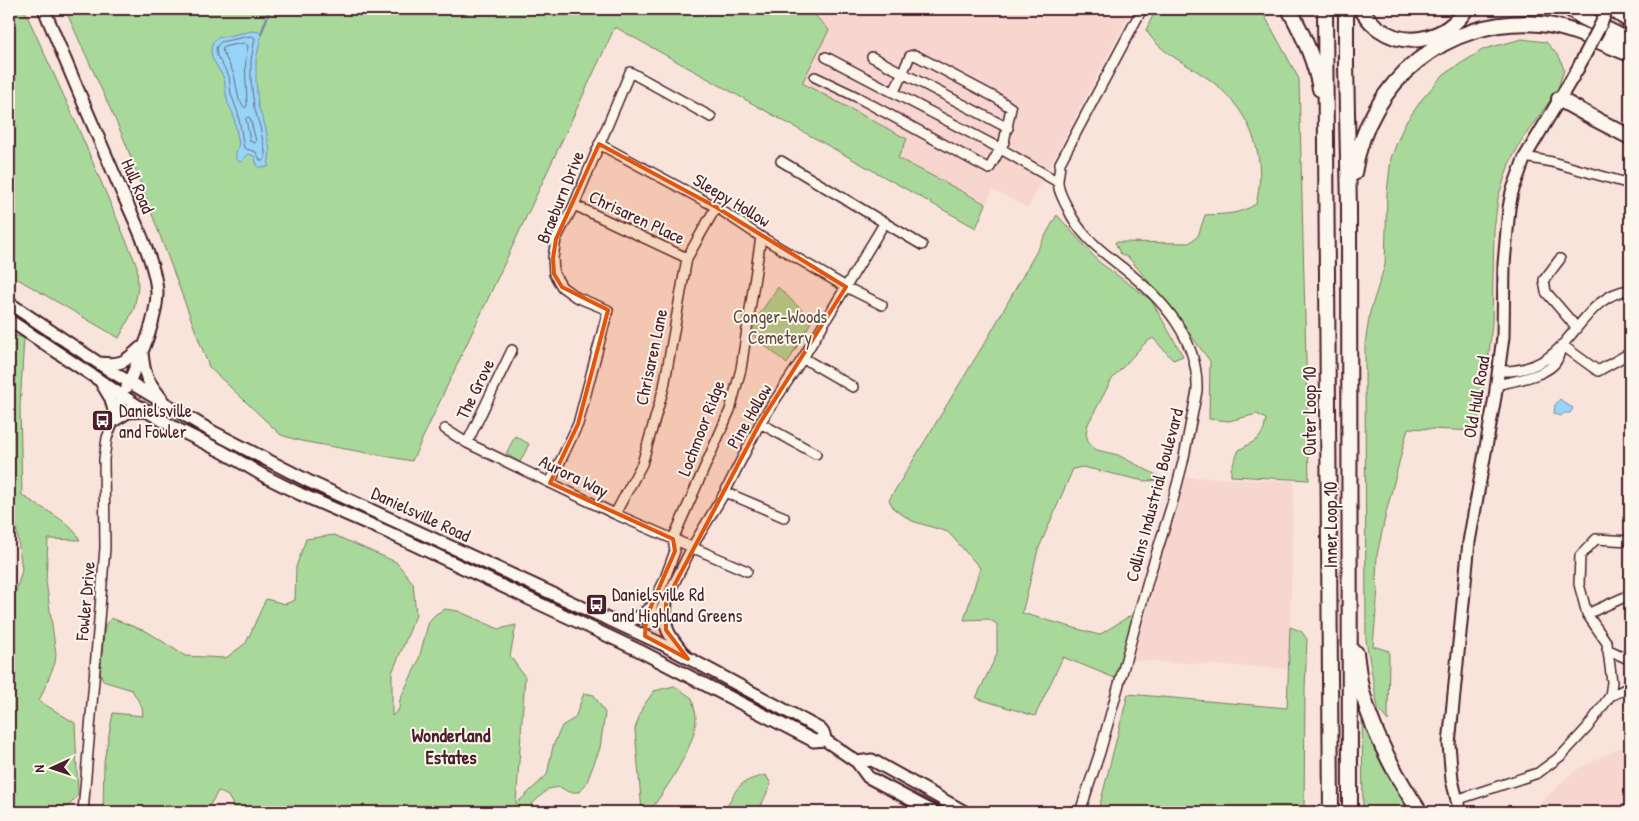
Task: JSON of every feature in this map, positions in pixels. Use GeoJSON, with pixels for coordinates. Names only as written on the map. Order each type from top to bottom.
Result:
{"type":"FeatureCollection","features":[{"type":"Feature","properties":{"kind":"highway"},"geometry":{"type":"LineString","coordinates":[[1289,9],[1301,29],[1317,70],[1324,112],[1327,160]]}},
{"type":"Feature","properties":{"kind":"highway","name":"Outer Loop 10"},"geometry":{"type":"LineString","coordinates":[[1325,9],[1330,812]]}},
{"type":"Feature","properties":{"kind":"highway"},"geometry":{"type":"LineString","coordinates":[[1346,9],[1349,208]]}},
{"type":"Feature","properties":{"kind":"highway"},"geometry":{"type":"LineString","coordinates":[[1361,9],[1373,24],[1386,34],[1397,38],[1417,40],[1428,38],[1448,29],[1460,18],[1466,9]]}},
{"type":"Feature","properties":{"kind":"highway"},"geometry":{"type":"LineString","coordinates":[[1570,9],[1630,41]]}},
{"type":"Feature","properties":{"kind":"highway"},"geometry":{"type":"LineString","coordinates":[[1612,9],[1630,20]]}},
{"type":"Feature","properties":{"kind":"highway"},"geometry":{"type":"LineString","coordinates":[[1349,208],[1356,157],[1362,139],[1384,96],[1417,60],[1442,44],[1489,26],[1512,23],[1542,24],[1568,30],[1630,54]]}},
{"type":"Feature","properties":{"kind":"highway"},"geometry":{"type":"LineString","coordinates":[[1560,99],[1630,137]]}},
{"type":"Feature","properties":{"kind":"highway","name":"Inner Loop 10"},"geometry":{"type":"LineString","coordinates":[[1349,208],[1350,812]]}},
{"type":"Feature","properties":{"kind":"highway"},"geometry":{"type":"LineString","coordinates":[[1349,610],[1362,693],[1379,742],[1391,766],[1420,812]]}},
{"type":"Feature","properties":{"kind":"main road","name":"Hull Road"},"geometry":{"type":"LineString","coordinates":[[44,9],[138,228],[154,274],[157,292],[156,307],[143,347],[123,396]]}},
{"type":"Feature","properties":{"kind":"main road","name":"Old Hull Road"},"geometry":{"type":"LineString","coordinates":[[1460,812],[1450,771],[1450,744],[1471,522],[1499,371],[1503,337],[1504,264],[1509,208],[1512,192],[1525,157],[1577,70],[1607,9]]}},
{"type":"Feature","properties":{"kind":"main road","name":"Danielsville Road"},"geometry":{"type":"LineString","coordinates":[[9,303],[98,362],[213,432],[318,486],[612,621],[646,631],[688,659],[820,729],[824,734],[825,740]]}},
{"type":"Feature","properties":{"kind":"main road","name":"Danielsville Road"},"geometry":{"type":"LineString","coordinates":[[9,320],[147,411],[266,477],[640,651],[814,741],[825,740],[857,762],[868,777],[919,809],[934,812]]}},
{"type":"Feature","properties":{"kind":"main road"},"geometry":{"type":"LineString","coordinates":[[98,362],[115,364],[124,362],[143,347]]}},
{"type":"Feature","properties":{"kind":"main road"},"geometry":{"type":"LineString","coordinates":[[143,347],[146,378],[165,403]]}},
{"type":"Feature","properties":{"kind":"main road"},"geometry":{"type":"LineString","coordinates":[[99,381],[111,399],[114,418],[128,412],[147,411]]}},
{"type":"Feature","properties":{"kind":"main road"},"geometry":{"type":"LineString","coordinates":[[312,499],[318,486]]}},
{"type":"Feature","properties":{"kind":"main road"},"geometry":{"type":"LineString","coordinates":[[666,601],[664,621],[666,630],[688,659]]}},
{"type":"Feature","properties":{"kind":"main road"},"geometry":{"type":"LineString","coordinates":[[612,621],[632,621],[641,617],[651,608]]}},
{"type":"Feature","properties":{"kind":"main road","name":"Danielsville Road"},"geometry":{"type":"LineString","coordinates":[[857,762],[872,760],[965,812]]}},
{"type":"Feature","properties":{"kind":"street"},"geometry":{"type":"LineString","coordinates":[[826,57],[1001,148],[1058,182],[1060,163],[1142,9]]}},
{"type":"Feature","properties":{"kind":"street"},"geometry":{"type":"LineString","coordinates":[[815,77],[857,97],[989,169],[1004,142],[1011,108],[998,99],[915,55],[910,56],[894,92]]}},
{"type":"Feature","properties":{"kind":"street"},"geometry":{"type":"LineString","coordinates":[[872,58],[1008,128]]}},
{"type":"Feature","properties":{"kind":"street","name":"Braeburn Drive"},"geometry":{"type":"LineString","coordinates":[[550,483],[578,424],[608,310],[576,297],[562,287],[554,274],[553,258],[556,239],[574,206],[630,72],[711,117]]}},
{"type":"Feature","properties":{"kind":"street","name":"Sleepy Hollow"},"geometry":{"type":"LineString","coordinates":[[599,144],[716,207],[761,237],[846,287]]}},
{"type":"Feature","properties":{"kind":"street"},"geometry":{"type":"LineString","coordinates":[[1525,157],[1552,162],[1630,184]]}},
{"type":"Feature","properties":{"kind":"street"},"geometry":{"type":"LineString","coordinates":[[781,162],[922,245]]}},
{"type":"Feature","properties":{"kind":"street","name":"Collins Industrial Boulevard"},"geometry":{"type":"LineString","coordinates":[[1058,182],[1060,192],[1069,212],[1088,239],[1153,295],[1181,329],[1191,348],[1197,380],[1196,402],[1172,504],[1146,586],[1100,752],[1080,812]]}},
{"type":"Feature","properties":{"kind":"street","name":"Chrisaren Place"},"geometry":{"type":"LineString","coordinates":[[574,206],[687,258]]}},
{"type":"Feature","properties":{"kind":"street","name":"Chrisaren Lane"},"geometry":{"type":"LineString","coordinates":[[616,514],[642,464],[664,387],[687,258],[716,207]]}},
{"type":"Feature","properties":{"kind":"street","name":"Pine Hollow"},"geometry":{"type":"LineString","coordinates":[[646,631],[656,620],[692,547],[725,492],[760,423],[803,358],[885,222]]}},
{"type":"Feature","properties":{"kind":"street","name":"Lochmoor Ridge"},"geometry":{"type":"LineString","coordinates":[[673,539],[730,410],[741,368],[761,237]]}},
{"type":"Feature","properties":{"kind":"street"},"geometry":{"type":"LineString","coordinates":[[1560,260],[1544,280],[1546,292],[1576,327]]}},
{"type":"Feature","properties":{"kind":"street"},"geometry":{"type":"LineString","coordinates":[[846,287],[882,305]]}},
{"type":"Feature","properties":{"kind":"street"},"geometry":{"type":"LineString","coordinates":[[1499,371],[1522,370],[1537,364],[1562,345],[1601,301],[1619,291],[1630,290]]}},
{"type":"Feature","properties":{"kind":"street"},"geometry":{"type":"LineString","coordinates":[[1562,345],[1598,371],[1630,353]]}},
{"type":"Feature","properties":{"kind":"street"},"geometry":{"type":"LineString","coordinates":[[1496,385],[1523,379],[1542,372],[1556,362],[1562,345]]}},
{"type":"Feature","properties":{"kind":"street","name":"The Grove"},"geometry":{"type":"LineString","coordinates":[[467,443],[512,350]]}},
{"type":"Feature","properties":{"kind":"street"},"geometry":{"type":"LineString","coordinates":[[803,358],[853,387]]}},
{"type":"Feature","properties":{"kind":"street","name":"Fowler Drive"},"geometry":{"type":"LineString","coordinates":[[83,812],[106,548],[104,458],[106,438],[123,396]]}},
{"type":"Feature","properties":{"kind":"street"},"geometry":{"type":"LineString","coordinates":[[760,423],[816,454]]}},
{"type":"Feature","properties":{"kind":"street","name":"Aurora Way"},"geometry":{"type":"LineString","coordinates":[[444,429],[467,443],[550,483],[692,547]]}},
{"type":"Feature","properties":{"kind":"street"},"geometry":{"type":"LineString","coordinates":[[725,492],[784,517]]}},
{"type":"Feature","properties":{"kind":"street"},"geometry":{"type":"LineString","coordinates":[[640,651],[646,631],[646,618],[664,581],[674,551],[673,539]]}},
{"type":"Feature","properties":{"kind":"street"},"geometry":{"type":"LineString","coordinates":[[1456,800],[1538,773],[1562,755],[1588,728],[1610,696],[1612,682],[1607,643],[1587,614],[1579,584],[1580,556],[1596,539],[1630,541]]}},
{"type":"Feature","properties":{"kind":"street"},"geometry":{"type":"LineString","coordinates":[[692,547],[747,571]]}},
{"type":"Feature","properties":{"kind":"street"},"geometry":{"type":"LineString","coordinates":[[1587,614],[1627,596]]}},
{"type":"Feature","properties":{"kind":"street"},"geometry":{"type":"LineString","coordinates":[[1607,649],[1630,660]]}},
{"type":"Feature","properties":{"kind":"street"},"geometry":{"type":"LineString","coordinates":[[1610,696],[1630,687]]}},
{"type":"Feature","properties":{"kind":"highlighted area"},"geometry":{"type":"Polygon","coordinates":[[[599,144],[716,207],[846,287],[760,423],[666,601],[666,630],[688,659],[645,636],[646,618],[675,551],[673,539],[550,483],[578,424],[608,310],[562,287],[554,274],[553,258],[556,239],[599,144]]]}},
{"type":"Feature","properties":{"kind":"shaded area"},"geometry":{"type":"Polygon","coordinates":[[[809,9],[1132,9],[1028,208],[993,190],[986,204],[897,158],[907,139],[802,83],[829,30],[809,9]]]}},
{"type":"Feature","properties":{"kind":"shaded area"},"geometry":{"type":"Polygon","coordinates":[[[1185,477],[1294,481],[1289,669],[1132,660],[1185,477]]]}},
{"type":"Feature","properties":{"kind":"shaded area"},"geometry":{"type":"Polygon","coordinates":[[[1619,748],[1630,748],[1630,812],[1544,812],[1538,805],[1574,771],[1619,748]]]}},
{"type":"Feature","properties":{"kind":"green space"},"geometry":{"type":"Polygon","coordinates":[[[9,9],[24,9],[73,116],[137,266],[138,288],[134,309],[119,338],[9,274],[9,9]]]}},
{"type":"Feature","properties":{"kind":"green space"},"geometry":{"type":"Polygon","coordinates":[[[65,9],[809,9],[829,30],[802,83],[907,139],[898,158],[986,204],[976,228],[615,27],[412,461],[301,441],[281,435],[209,367],[124,139],[65,9]]]}},
{"type":"Feature","properties":{"kind":"green space"},"geometry":{"type":"Polygon","coordinates":[[[1156,9],[1261,9],[1299,79],[1309,480],[1231,476],[1231,469],[1239,450],[1258,439],[1264,430],[1266,419],[1257,414],[1229,421],[1209,419],[1210,361],[1161,296],[1129,258],[1120,253],[1115,242],[1189,243],[1198,236],[1205,215],[1237,212],[1256,204],[1259,185],[1257,148],[1243,115],[1232,100],[1218,87],[1164,50],[1151,38],[1146,30],[1156,9]]]}},
{"type":"Feature","properties":{"kind":"green space"},"geometry":{"type":"Polygon","coordinates":[[[1522,39],[1546,42],[1560,58],[1564,70],[1557,91],[1523,138],[1509,164],[1498,198],[1494,231],[1492,323],[1488,365],[1476,431],[1408,428],[1377,555],[1376,579],[1378,588],[1373,646],[1389,651],[1388,721],[1378,709],[1366,640],[1365,344],[1370,312],[1385,265],[1387,193],[1391,158],[1404,125],[1423,98],[1444,74],[1484,49],[1522,39]]]}},
{"type":"Feature","properties":{"kind":"green space"},"geometry":{"type":"Polygon","coordinates":[[[1057,215],[1099,262],[1151,300],[1183,356],[1173,360],[1153,338],[1145,343],[1112,379],[1088,424],[1086,434],[1089,444],[1097,450],[1118,455],[1166,480],[1144,481],[1083,467],[1073,469],[1038,550],[1022,613],[1099,635],[1133,614],[1117,679],[1063,657],[1035,716],[976,698],[997,654],[997,624],[988,619],[964,620],[980,568],[948,532],[912,521],[894,509],[889,500],[990,334],[1057,215]]]}},
{"type":"Feature","properties":{"kind":"green space","name":"Conger-Woods Cemetery"},"geometry":{"type":"Polygon","coordinates":[[[778,287],[812,320],[787,364],[748,331],[778,287]]]}},
{"type":"Feature","properties":{"kind":"green space"},"geometry":{"type":"Polygon","coordinates":[[[9,334],[24,338],[20,406],[22,495],[62,520],[80,540],[48,539],[46,581],[56,654],[55,663],[39,701],[75,723],[78,795],[64,810],[52,813],[9,808],[9,606],[13,602],[22,570],[15,518],[9,511],[9,334]]]}},
{"type":"Feature","properties":{"kind":"green space"},"geometry":{"type":"Polygon","coordinates":[[[515,436],[529,444],[520,462],[506,454],[515,436]]]}},
{"type":"Feature","properties":{"kind":"green space"},"geometry":{"type":"Polygon","coordinates":[[[334,535],[396,562],[413,583],[416,615],[392,673],[392,716],[399,709],[400,699],[418,662],[429,621],[436,614],[445,609],[458,611],[499,629],[516,625],[510,656],[525,677],[516,804],[547,775],[553,746],[562,726],[575,718],[584,693],[594,695],[605,713],[600,748],[586,784],[579,792],[568,792],[560,787],[548,789],[532,804],[529,812],[237,812],[228,796],[218,791],[208,812],[103,812],[104,761],[113,713],[143,716],[142,707],[132,690],[103,681],[100,672],[105,625],[111,618],[148,632],[185,656],[226,658],[246,643],[266,599],[285,604],[295,600],[296,567],[306,539],[334,535]]]}},
{"type":"Feature","properties":{"kind":"green space"},"geometry":{"type":"Polygon","coordinates":[[[1290,627],[1301,631],[1307,639],[1304,812],[1098,812],[1128,694],[1287,708],[1290,627]]]}},
{"type":"Feature","properties":{"kind":"green space"},"geometry":{"type":"Polygon","coordinates":[[[674,686],[692,698],[696,716],[695,729],[686,754],[671,780],[649,812],[642,812],[635,729],[642,708],[654,691],[674,686]]]}},
{"type":"Feature","properties":{"kind":"green space"},"geometry":{"type":"Polygon","coordinates":[[[1355,688],[1417,812],[1363,812],[1362,717],[1358,717],[1358,812],[1355,812],[1355,688]]]}},
{"type":"Feature","properties":{"kind":"green space"},"geometry":{"type":"Polygon","coordinates":[[[766,775],[771,784],[758,812],[724,812],[732,797],[743,783],[766,775]]]}},
{"type":"Feature","properties":{"kind":"water"},"geometry":{"type":"Polygon","coordinates":[[[252,31],[260,32],[261,37],[256,60],[256,80],[258,106],[265,125],[270,151],[268,167],[258,167],[254,156],[249,154],[241,162],[236,160],[239,144],[233,113],[228,104],[224,78],[212,58],[211,51],[212,44],[217,38],[252,31]]]}},
{"type":"Feature","properties":{"kind":"water"},"geometry":{"type":"Polygon","coordinates":[[[1560,399],[1573,408],[1570,413],[1564,413],[1561,416],[1554,414],[1555,405],[1560,399]]]}},
{"type":"Feature","properties":{"kind":"waterway"},"geometry":{"type":"LineString","coordinates":[[261,34],[270,9]]}},
{"type":"Feature","properties":{"kind":"place","name":"Danielsville and Fowler"},"geometry":{"type":"Point","coordinates":[103,420]}},
{"type":"Feature","properties":{"kind":"place","name":"Danielsville Rd and Highland Greens"},"geometry":{"type":"Point","coordinates":[596,604]}},
{"type":"Feature","properties":{"kind":"district","name":"Wonderland Estates"},"geometry":{"type":"Point","coordinates":[451,746]}}]}
